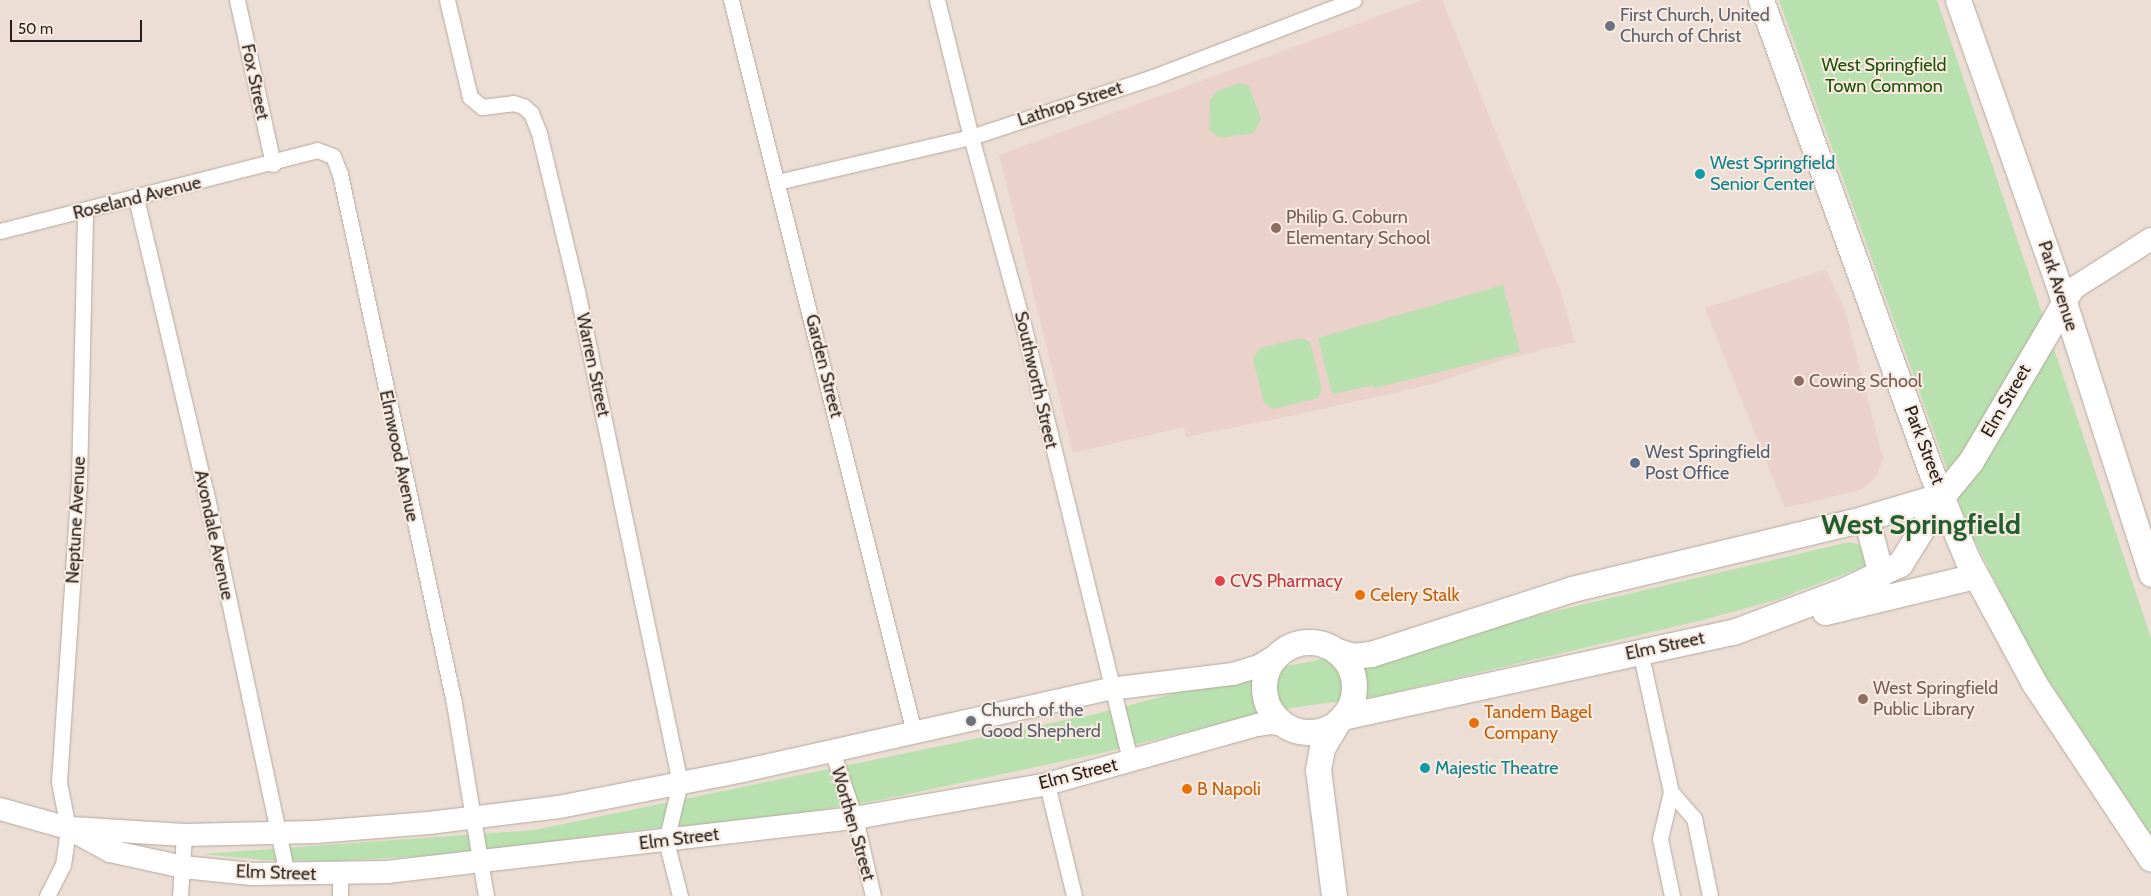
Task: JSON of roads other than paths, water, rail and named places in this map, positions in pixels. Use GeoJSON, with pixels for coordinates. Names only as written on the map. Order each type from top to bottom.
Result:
{"type":"FeatureCollection","features":[{"type":"Feature","properties":{"kind":"main road","name":"Park Street"},"geometry":{"type":"LineString","coordinates":[[1761,0],[1932,474],[1943,495],[1955,531],[1975,576],[2034,683],[2151,859]]}},
{"type":"Feature","properties":{"kind":"main road","name":"Park Avenue"},"geometry":{"type":"LineString","coordinates":[[1958,0],[2064,303],[2150,569]]}},
{"type":"Feature","properties":{"kind":"main road"},"geometry":{"type":"LineString","coordinates":[[2064,303],[2074,288],[2151,239]]}},
{"type":"Feature","properties":{"kind":"main road","name":"Elm Street"},"geometry":{"type":"LineString","coordinates":[[1339,720],[1640,651],[1732,632],[1881,574],[1900,564],[1943,495],[1971,461],[2064,303]]}},
{"type":"Feature","properties":{"kind":"main road"},"geometry":{"type":"LineString","coordinates":[[1318,770],[1292,729],[1270,711],[1264,698],[1263,684],[1274,657],[1300,642],[1315,641],[1352,656],[1371,654],[1581,586],[1866,518],[1943,495]]}},
{"type":"Feature","properties":{"kind":"main road"},"geometry":{"type":"LineString","coordinates":[[1866,518],[1881,574]]}},
{"type":"Feature","properties":{"kind":"main road"},"geometry":{"type":"LineString","coordinates":[[1732,632],[1975,576]]}},
{"type":"Feature","properties":{"kind":"main road"},"geometry":{"type":"LineString","coordinates":[[1334,896],[1318,770],[1322,748],[1353,698],[1354,682],[1350,668],[1337,651]]}},
{"type":"Feature","properties":{"kind":"main road","name":"Elm Street"},"geometry":{"type":"LineString","coordinates":[[68,828],[114,829],[184,835],[277,834],[472,818],[559,807],[832,751],[1110,689],[1233,674],[1259,666],[1274,657]]}},
{"type":"Feature","properties":{"kind":"main road"},"geometry":{"type":"LineString","coordinates":[[1292,729],[1323,730],[1339,720]]}},
{"type":"Feature","properties":{"kind":"main road","name":"Elm Street"},"geometry":{"type":"LineString","coordinates":[[0,809],[68,828],[110,851],[183,867],[287,874],[340,885],[478,863],[855,818],[1046,784],[1249,727],[1272,723],[1292,729]]}},
{"type":"Feature","properties":{"kind":"street","name":"Fox Street"},"geometry":{"type":"LineString","coordinates":[[237,0],[273,164]]}},
{"type":"Feature","properties":{"kind":"street","name":"Warren Street"},"geometry":{"type":"LineString","coordinates":[[447,0],[470,97],[482,107],[513,103],[523,106],[531,113],[538,133],[577,291],[680,783]]}},
{"type":"Feature","properties":{"kind":"street","name":"Garden Street"},"geometry":{"type":"LineString","coordinates":[[731,0],[914,733]]}},
{"type":"Feature","properties":{"kind":"street","name":"Southworth Street"},"geometry":{"type":"LineString","coordinates":[[937,0],[971,136],[1023,324],[1110,689],[1130,761]]}},
{"type":"Feature","properties":{"kind":"street","name":"Lathrop Street"},"geometry":{"type":"LineString","coordinates":[[777,182],[971,136],[1153,77],[1354,0]]}},
{"type":"Feature","properties":{"kind":"street","name":"Elmwood Avenue"},"geometry":{"type":"LineString","coordinates":[[273,164],[317,150],[332,156],[340,174],[454,703],[478,863],[486,896]]}},
{"type":"Feature","properties":{"kind":"street","name":"Roseland Avenue"},"geometry":{"type":"LineString","coordinates":[[0,231],[273,164]]}},
{"type":"Feature","properties":{"kind":"street","name":"Avondale Avenue"},"geometry":{"type":"LineString","coordinates":[[136,198],[206,493],[287,874]]}},
{"type":"Feature","properties":{"kind":"street","name":"Neptune Avenue"},"geometry":{"type":"LineString","coordinates":[[47,896],[63,865],[68,828],[59,782],[79,480],[85,210]]}},
{"type":"Feature","properties":{"kind":"street"},"geometry":{"type":"LineString","coordinates":[[1640,651],[1671,792],[1694,818],[1710,896]]}},
{"type":"Feature","properties":{"kind":"street","name":"Worthen Street"},"geometry":{"type":"LineString","coordinates":[[832,751],[855,818],[873,896]]}},
{"type":"Feature","properties":{"kind":"street"},"geometry":{"type":"LineString","coordinates":[[680,783],[666,841],[680,896]]}},
{"type":"Feature","properties":{"kind":"street"},"geometry":{"type":"LineString","coordinates":[[1046,784],[1074,896]]}},
{"type":"Feature","properties":{"kind":"street"},"geometry":{"type":"LineString","coordinates":[[1671,792],[1662,821],[1660,840],[1672,896]]}},
{"type":"Feature","properties":{"kind":"street"},"geometry":{"type":"LineString","coordinates":[[180,896],[184,835]]}},
{"type":"Feature","properties":{"kind":"place","name":"First Church, United Church of Christ"},"geometry":{"type":"Point","coordinates":[1610,26]}},
{"type":"Feature","properties":{"kind":"place","name":"West Springfield Senior Center"},"geometry":{"type":"Point","coordinates":[1700,174]}},
{"type":"Feature","properties":{"kind":"place","name":"Philip G. Coburn Elementary School"},"geometry":{"type":"Point","coordinates":[1276,228]}},
{"type":"Feature","properties":{"kind":"place","name":"Cowing School"},"geometry":{"type":"Point","coordinates":[1799,381]}},
{"type":"Feature","properties":{"kind":"place","name":"West Springfield Post Office"},"geometry":{"type":"Point","coordinates":[1635,463]}},
{"type":"Feature","properties":{"kind":"place","name":"CVS Pharmacy"},"geometry":{"type":"Point","coordinates":[1220,581]}},
{"type":"Feature","properties":{"kind":"place","name":"Celery Stalk"},"geometry":{"type":"Point","coordinates":[1360,595]}},
{"type":"Feature","properties":{"kind":"place","name":"West Springfield Public Library"},"geometry":{"type":"Point","coordinates":[1863,699]}},
{"type":"Feature","properties":{"kind":"place","name":"Church of the Good Shepherd"},"geometry":{"type":"Point","coordinates":[971,721]}},
{"type":"Feature","properties":{"kind":"place","name":"Tandem Bagel Company"},"geometry":{"type":"Point","coordinates":[1474,723]}},
{"type":"Feature","properties":{"kind":"place","name":"Majestic Theatre"},"geometry":{"type":"Point","coordinates":[1425,768]}},
{"type":"Feature","properties":{"kind":"place","name":"B Napoli"},"geometry":{"type":"Point","coordinates":[1187,789]}},
{"type":"Feature","properties":{"kind":"district","name":"West Springfield"},"geometry":{"type":"Point","coordinates":[1921,524]}},
{"type":"Feature","properties":{"kind":"park label","name":"West Springfield Town Common"},"geometry":{"type":"Point","coordinates":[1884,76]}}]}
